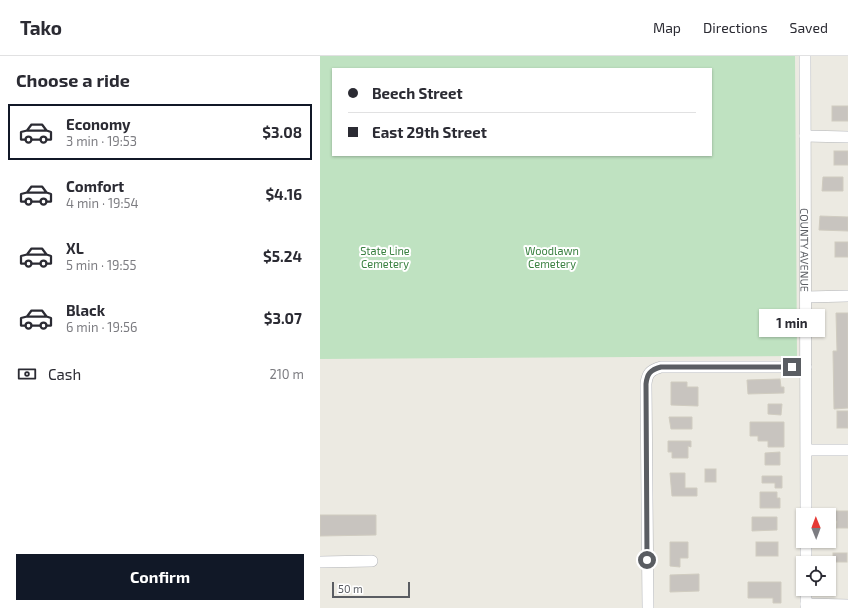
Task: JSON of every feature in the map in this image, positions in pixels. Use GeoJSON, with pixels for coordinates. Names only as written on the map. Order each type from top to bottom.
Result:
{"type":"FeatureCollection","features":[{"type":"Feature","properties":{"kind":"street","name":"COUNTY AVENUE"},"geometry":{"type":"LineString","coordinates":[[805,56],[806,508]]}},
{"type":"Feature","properties":{"kind":"street"},"geometry":{"type":"LineString","coordinates":[[806,136],[848,137]]}},
{"type":"Feature","properties":{"kind":"street"},"geometry":{"type":"LineString","coordinates":[[806,296],[848,296]]}},
{"type":"Feature","properties":{"kind":"street"},"geometry":{"type":"LineString","coordinates":[[648,608],[646,384],[648,374],[651,370],[661,367],[806,367]]}},
{"type":"Feature","properties":{"kind":"street"},"geometry":{"type":"LineString","coordinates":[[807,450],[848,450]]}},
{"type":"Feature","properties":{"kind":"street"},"geometry":{"type":"LineString","coordinates":[[320,562],[372,561]]}},
{"type":"Feature","properties":{"kind":"street"},"geometry":{"type":"LineString","coordinates":[[806,606],[848,605]]}},
{"type":"Feature","properties":{"kind":"green space","name":"Woodlawn Cemetery"},"geometry":{"type":"Polygon","coordinates":[[[320,56],[795,56],[797,356],[320,359],[320,56]]]}},
{"type":"Feature","properties":{"kind":"building"},"geometry":{"type":"Polygon","coordinates":[[[832,106],[848,106],[848,121],[832,121],[832,106]]]}},
{"type":"Feature","properties":{"kind":"building"},"geometry":{"type":"Polygon","coordinates":[[[834,151],[848,151],[848,165],[834,165],[834,151]]]}},
{"type":"Feature","properties":{"kind":"building"},"geometry":{"type":"Polygon","coordinates":[[[823,177],[843,177],[843,191],[822,191],[823,177]]]}},
{"type":"Feature","properties":{"kind":"building"},"geometry":{"type":"Polygon","coordinates":[[[820,216],[848,217],[848,231],[819,230],[820,216]]]}},
{"type":"Feature","properties":{"kind":"building"},"geometry":{"type":"Polygon","coordinates":[[[835,242],[848,242],[848,257],[835,257],[835,242]]]}},
{"type":"Feature","properties":{"kind":"building"},"geometry":{"type":"Polygon","coordinates":[[[836,313],[848,313],[848,408],[834,409],[833,351],[837,351],[836,313]]]}},
{"type":"Feature","properties":{"kind":"building"},"geometry":{"type":"Polygon","coordinates":[[[780,379],[781,387],[784,387],[784,393],[748,394],[747,380],[780,379]]]}},
{"type":"Feature","properties":{"kind":"building"},"geometry":{"type":"Polygon","coordinates":[[[671,382],[687,382],[687,387],[698,387],[698,406],[671,405],[671,382]]]}},
{"type":"Feature","properties":{"kind":"building"},"geometry":{"type":"Polygon","coordinates":[[[768,404],[782,404],[781,415],[768,414],[768,404]]]}},
{"type":"Feature","properties":{"kind":"building"},"geometry":{"type":"Polygon","coordinates":[[[837,411],[848,411],[848,428],[837,428],[837,411]]]}},
{"type":"Feature","properties":{"kind":"building"},"geometry":{"type":"Polygon","coordinates":[[[669,417],[692,417],[692,429],[671,429],[669,417]]]}},
{"type":"Feature","properties":{"kind":"building"},"geometry":{"type":"Polygon","coordinates":[[[750,422],[784,422],[784,447],[768,447],[768,441],[758,441],[758,436],[750,436],[750,422]]]}},
{"type":"Feature","properties":{"kind":"building"},"geometry":{"type":"Polygon","coordinates":[[[668,441],[691,441],[691,447],[688,446],[688,458],[672,458],[672,452],[668,452],[668,441]]]}},
{"type":"Feature","properties":{"kind":"building"},"geometry":{"type":"Polygon","coordinates":[[[780,452],[780,465],[765,465],[765,453],[780,452]]]}},
{"type":"Feature","properties":{"kind":"building"},"geometry":{"type":"Polygon","coordinates":[[[705,469],[716,469],[716,482],[705,482],[705,469]]]}},
{"type":"Feature","properties":{"kind":"building"},"geometry":{"type":"Polygon","coordinates":[[[670,473],[685,473],[685,488],[697,488],[697,496],[672,496],[670,473]]]}},
{"type":"Feature","properties":{"kind":"building"},"geometry":{"type":"Polygon","coordinates":[[[762,476],[782,476],[782,488],[775,488],[775,483],[762,483],[762,476]]]}},
{"type":"Feature","properties":{"kind":"building"},"geometry":{"type":"Polygon","coordinates":[[[760,492],[777,492],[777,498],[780,498],[780,508],[760,508],[760,492]]]}},
{"type":"Feature","properties":{"kind":"building"},"geometry":{"type":"Polygon","coordinates":[[[836,511],[848,511],[848,528],[836,528],[836,511]]]}},
{"type":"Feature","properties":{"kind":"building"},"geometry":{"type":"Polygon","coordinates":[[[320,515],[376,515],[376,535],[320,536],[320,515]]]}},
{"type":"Feature","properties":{"kind":"building"},"geometry":{"type":"Polygon","coordinates":[[[752,517],[777,517],[777,530],[752,531],[752,517]]]}},
{"type":"Feature","properties":{"kind":"building"},"geometry":{"type":"Polygon","coordinates":[[[670,542],[688,542],[688,558],[680,558],[680,567],[670,566],[670,542]]]}},
{"type":"Feature","properties":{"kind":"building"},"geometry":{"type":"Polygon","coordinates":[[[756,542],[778,542],[778,556],[756,556],[756,542]]]}},
{"type":"Feature","properties":{"kind":"building"},"geometry":{"type":"Polygon","coordinates":[[[833,553],[847,553],[847,562],[836,562],[836,556],[833,556],[833,553]]]}},
{"type":"Feature","properties":{"kind":"building"},"geometry":{"type":"Polygon","coordinates":[[[699,574],[699,591],[670,592],[670,575],[699,574]]]}},
{"type":"Feature","properties":{"kind":"building"},"geometry":{"type":"Polygon","coordinates":[[[748,582],[781,582],[781,603],[773,603],[773,598],[748,598],[748,582]]]}},
{"type":"Feature","properties":{"kind":"route"},"geometry":{"type":"LineString","coordinates":[[647,560],[646,379],[651,370],[661,367],[792,367]]}},
{"type":"Feature","properties":{"kind":"park label","name":"State Line Cemetery"},"geometry":{"type":"Point","coordinates":[385,256]}}]}
